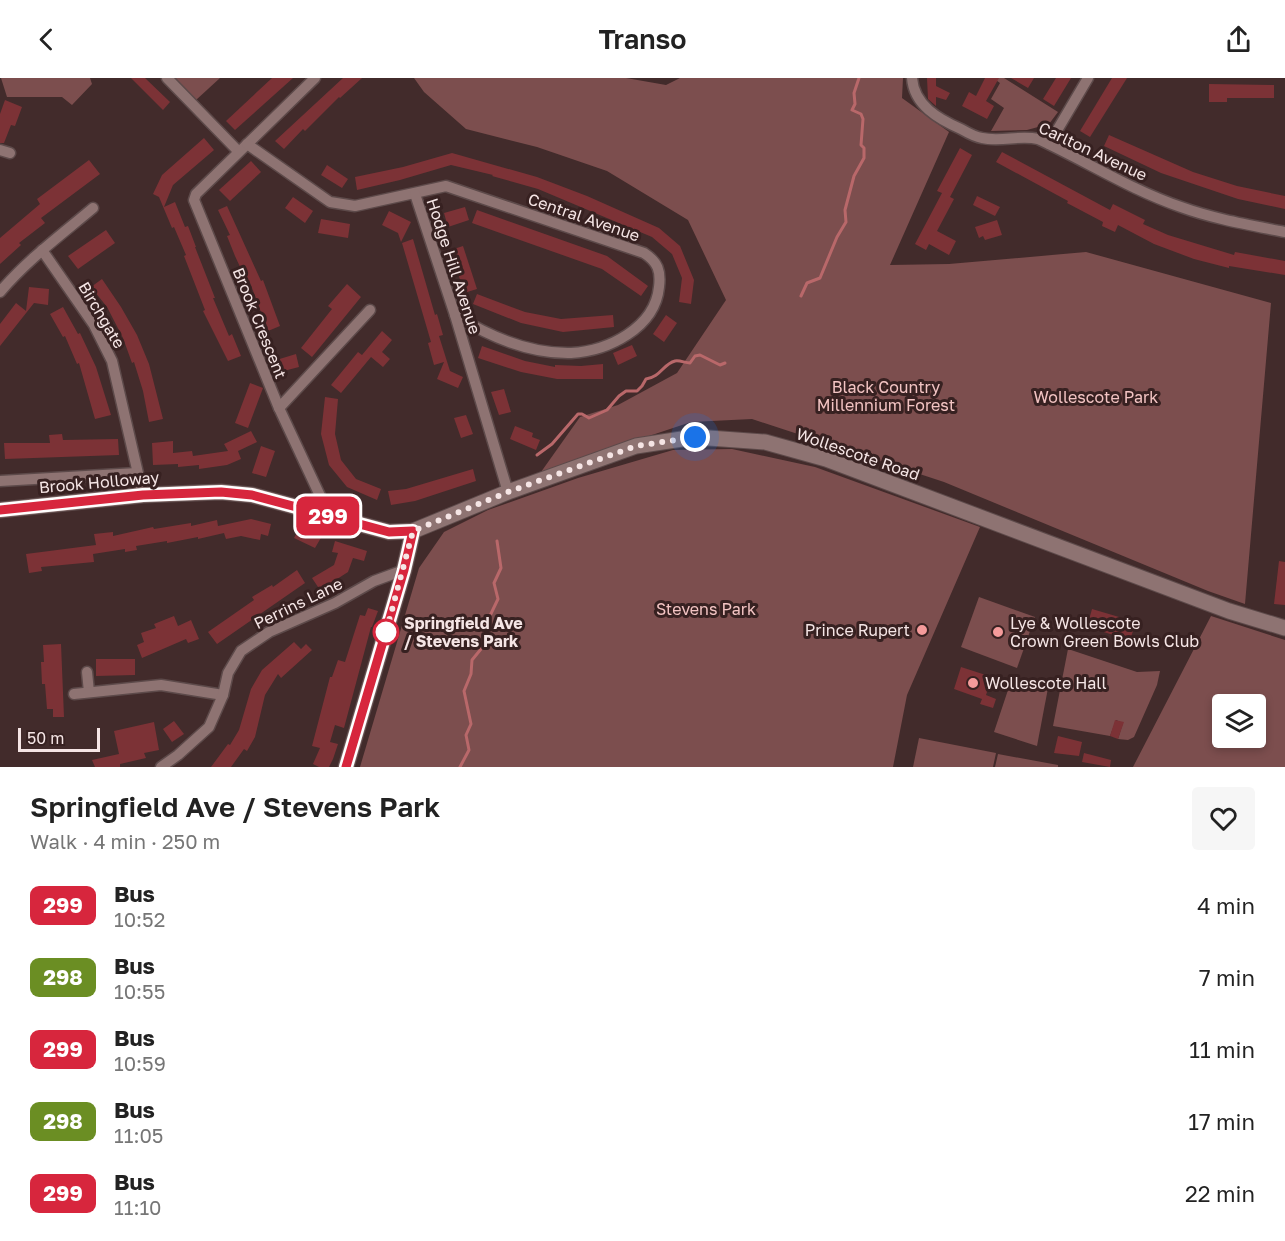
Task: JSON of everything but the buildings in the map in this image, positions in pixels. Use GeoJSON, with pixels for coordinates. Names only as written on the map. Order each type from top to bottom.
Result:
{"type":"FeatureCollection","features":[{"type":"Feature","properties":{"kind":"street","name":"Hodge Hill Avenue"},"geometry":{"type":"LineString","coordinates":[[167,78],[242,147],[330,202],[355,206],[415,194],[455,315],[508,492]]}},
{"type":"Feature","properties":{"kind":"street"},"geometry":{"type":"LineString","coordinates":[[242,147],[315,78]]}},
{"type":"Feature","properties":{"kind":"street","name":"Carlton Avenue"},"geometry":{"type":"LineString","coordinates":[[912,78],[917,98],[939,119],[966,132],[983,139],[1026,137],[1049,144],[1145,192],[1181,207],[1285,232]]}},
{"type":"Feature","properties":{"kind":"street"},"geometry":{"type":"LineString","coordinates":[[1049,144],[1088,78]]}},
{"type":"Feature","properties":{"kind":"street","name":"Brook Crescent"},"geometry":{"type":"LineString","coordinates":[[242,147],[196,194],[194,200],[279,408],[330,517]]}},
{"type":"Feature","properties":{"kind":"street","name":"Central Avenue"},"geometry":{"type":"LineString","coordinates":[[415,194],[446,186],[468,193],[644,253],[653,259],[661,276],[659,294],[644,322],[619,339],[595,349],[573,353],[550,353],[526,349],[479,330],[455,315]]}},
{"type":"Feature","properties":{"kind":"street"},"geometry":{"type":"LineString","coordinates":[[0,292],[15,274],[93,208]]}},
{"type":"Feature","properties":{"kind":"street","name":"Birchgate"},"geometry":{"type":"LineString","coordinates":[[42,250],[94,325],[112,361],[143,495]]}},
{"type":"Feature","properties":{"kind":"street"},"geometry":{"type":"LineString","coordinates":[[279,408],[365,325],[370,310]]}},
{"type":"Feature","properties":{"kind":"street","name":"Wollescote Road"},"geometry":{"type":"LineString","coordinates":[[413,531],[508,492],[636,446],[695,437],[765,442],[826,459],[1229,611],[1285,628]]}},
{"type":"Feature","properties":{"kind":"street"},"geometry":{"type":"LineString","coordinates":[[0,481],[137,472]]}},
{"type":"Feature","properties":{"kind":"street","name":"Brook Holloway"},"geometry":{"type":"LineString","coordinates":[[0,510],[143,495],[221,492],[252,495],[389,532],[413,531]]}},
{"type":"Feature","properties":{"kind":"street"},"geometry":{"type":"LineString","coordinates":[[346,767],[404,570],[413,531]]}},
{"type":"Feature","properties":{"kind":"street","name":"Perrins Lane"},"geometry":{"type":"LineString","coordinates":[[161,767],[209,727],[223,695],[228,673],[241,651],[269,632],[335,603],[374,581],[404,570]]}},
{"type":"Feature","properties":{"kind":"street"},"geometry":{"type":"LineString","coordinates":[[87,672],[89,692]]}},
{"type":"Feature","properties":{"kind":"street"},"geometry":{"type":"LineString","coordinates":[[74,694],[161,686],[223,695]]}},
{"type":"Feature","properties":{"kind":"green space"},"geometry":{"type":"Polygon","coordinates":[[[1,78],[90,78],[92,84],[72,105],[62,97],[7,97],[1,78]]]}},
{"type":"Feature","properties":{"kind":"green space"},"geometry":{"type":"Polygon","coordinates":[[[174,78],[220,78],[196,100],[174,78]]]}},
{"type":"Feature","properties":{"kind":"green space"},"geometry":{"type":"Polygon","coordinates":[[[414,78],[626,78],[666,85],[680,78],[903,78],[902,98],[949,132],[890,265],[949,264],[1086,252],[1271,303],[1245,604],[1208,591],[944,482],[752,419],[691,422],[541,472],[580,417],[618,405],[677,373],[726,300],[688,220],[607,171],[537,147],[466,129],[424,92],[414,78]]]}},
{"type":"Feature","properties":{"kind":"green space"},"geometry":{"type":"Polygon","coordinates":[[[993,78],[1004,78],[1058,112],[1049,124],[1027,130],[991,131],[1004,108],[991,99],[1000,83],[993,78]]]}},
{"type":"Feature","properties":{"kind":"green space","name":"Stevens Park"},"geometry":{"type":"Polygon","coordinates":[[[732,449],[815,467],[980,527],[907,695],[893,767],[360,767],[419,568],[444,532],[488,510],[578,478],[673,450],[732,449]]]}},
{"type":"Feature","properties":{"kind":"green space","name":"Lye & Wollescote Crown Green Bowls Club"},"geometry":{"type":"Polygon","coordinates":[[[979,597],[1035,617],[1017,668],[961,647],[979,597]]]}},
{"type":"Feature","properties":{"kind":"green space"},"geometry":{"type":"Polygon","coordinates":[[[1211,616],[1285,640],[1285,767],[1133,767],[1211,616]]]}},
{"type":"Feature","properties":{"kind":"green space"},"geometry":{"type":"Polygon","coordinates":[[[1068,649],[1137,672],[1160,671],[1157,685],[1134,737],[1128,740],[1118,739],[1123,723],[1116,720],[1110,736],[1053,726],[1068,649]]]}},
{"type":"Feature","properties":{"kind":"green space"},"geometry":{"type":"Polygon","coordinates":[[[1012,678],[1048,688],[1037,746],[994,732],[1012,678]]]}},
{"type":"Feature","properties":{"kind":"green space"},"geometry":{"type":"Polygon","coordinates":[[[919,738],[996,753],[993,767],[913,767],[919,738]]]}},
{"type":"Feature","properties":{"kind":"green space"},"geometry":{"type":"Polygon","coordinates":[[[998,754],[1058,765],[1058,767],[995,767],[998,754]]]}},
{"type":"Feature","properties":{"kind":"waterway"},"geometry":{"type":"LineString","coordinates":[[801,296],[807,283],[820,278],[837,237],[846,222],[845,210],[854,176],[864,158],[864,148],[861,145],[863,119],[861,114],[852,110],[859,78]]}},
{"type":"Feature","properties":{"kind":"waterway"},"geometry":{"type":"LineString","coordinates":[[537,455],[552,444],[578,414],[589,418],[607,410],[619,396],[626,391],[637,391],[646,379],[655,376],[671,363],[677,361],[690,363],[695,356],[700,355],[720,365],[725,363]]}},
{"type":"Feature","properties":{"kind":"waterway"},"geometry":{"type":"LineString","coordinates":[[460,767],[469,750],[466,735],[471,724],[464,691],[471,674],[472,660],[481,649],[487,622],[498,599],[494,583],[501,568],[497,541]]}},
{"type":"Feature","properties":{"kind":"bus line","name":"299"},"geometry":{"type":"LineString","coordinates":[[0,510],[143,495],[221,492],[252,495],[389,532],[413,531],[404,570],[346,767]]}},
{"type":"Feature","properties":{"kind":"place","name":"Prince Rupert"},"geometry":{"type":"Point","coordinates":[922,630]}},
{"type":"Feature","properties":{"kind":"place","name":"Springfield Ave / Stevens Park"},"geometry":{"type":"Point","coordinates":[386,632]}},
{"type":"Feature","properties":{"kind":"place","name":"Lye & Wollescote Crown Green Bowls Club"},"geometry":{"type":"Point","coordinates":[998,632]}},
{"type":"Feature","properties":{"kind":"place","name":"Wollescote Hall"},"geometry":{"type":"Point","coordinates":[973,683]}},
{"type":"Feature","properties":{"kind":"route"},"geometry":{"type":"LineString","coordinates":[[386,632],[385,636],[413,531],[508,492],[636,446],[695,437]]}},
{"type":"Feature","properties":{"kind":"park label","name":"Black Country Millennium Forest"},"geometry":{"type":"Point","coordinates":[886,396]}},
{"type":"Feature","properties":{"kind":"park label","name":"Wollescote Park"},"geometry":{"type":"Point","coordinates":[1096,397]}}]}
